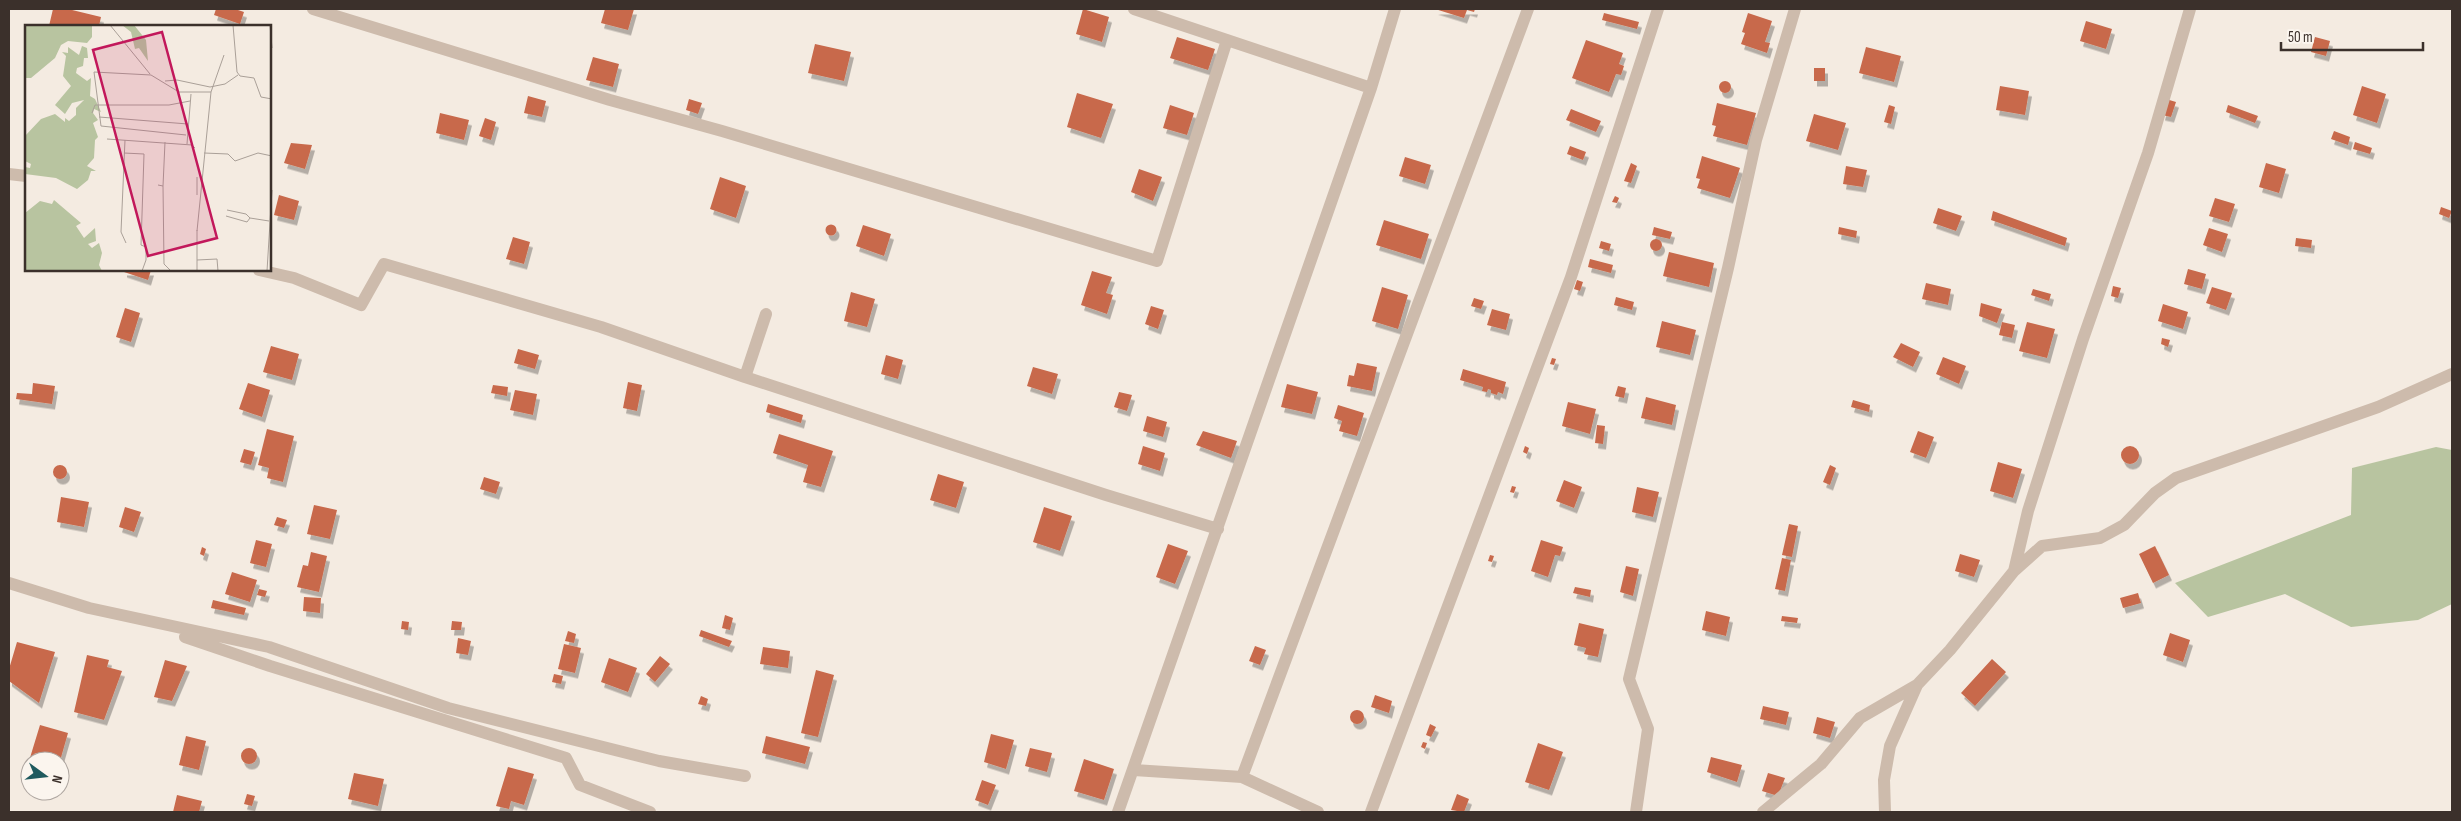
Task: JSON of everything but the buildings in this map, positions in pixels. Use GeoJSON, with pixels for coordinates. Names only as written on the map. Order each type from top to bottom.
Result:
{"type":"FeatureCollection","features":[{"type":"Feature","properties":{"kind":"street"},"geometry":{"type":"LineString","coordinates":[[313,9],[610,100],[722,131],[1157,261],[1227,40]]}},
{"type":"Feature","properties":{"kind":"street"},"geometry":{"type":"LineString","coordinates":[[1134,9],[1371,88]]}},
{"type":"Feature","properties":{"kind":"street"},"geometry":{"type":"LineString","coordinates":[[1118,812],[1371,88],[1394,9]]}},
{"type":"Feature","properties":{"kind":"street"},"geometry":{"type":"LineString","coordinates":[[1242,776],[1528,9]]}},
{"type":"Feature","properties":{"kind":"street"},"geometry":{"type":"LineString","coordinates":[[1370,812],[1571,277],[1658,9]]}},
{"type":"Feature","properties":{"kind":"street"},"geometry":{"type":"LineString","coordinates":[[1636,812],[1648,729],[1629,679],[1728,268],[1756,140],[1795,9]]}},
{"type":"Feature","properties":{"kind":"street"},"geometry":{"type":"LineString","coordinates":[[2014,571],[2028,510],[2083,338],[2148,153],[2190,9]]}},
{"type":"Feature","properties":{"kind":"street"},"geometry":{"type":"LineString","coordinates":[[9,174],[25,176]]}},
{"type":"Feature","properties":{"kind":"street"},"geometry":{"type":"LineString","coordinates":[[263,271],[294,278],[361,305],[384,264],[601,327],[745,377],[1106,495],[1218,529]]}},
{"type":"Feature","properties":{"kind":"street"},"geometry":{"type":"LineString","coordinates":[[745,377],[766,314]]}},
{"type":"Feature","properties":{"kind":"street"},"geometry":{"type":"LineString","coordinates":[[1763,812],[1821,764],[1860,718],[1917,685],[1950,650],[2014,571],[2042,546],[2100,538],[2124,525],[2155,493],[2176,478],[2378,407],[2452,374]]}},
{"type":"Feature","properties":{"kind":"street"},"geometry":{"type":"LineString","coordinates":[[9,583],[89,608],[269,646],[448,708],[659,760],[745,776]]}},
{"type":"Feature","properties":{"kind":"street"},"geometry":{"type":"LineString","coordinates":[[133,618],[270,666],[566,758],[580,785],[650,812]]}},
{"type":"Feature","properties":{"kind":"street"},"geometry":{"type":"LineString","coordinates":[[1886,812],[1884,780],[1890,746],[1917,685]]}},
{"type":"Feature","properties":{"kind":"street"},"geometry":{"type":"LineString","coordinates":[[1134,770],[1242,776],[1318,812]]}},
{"type":"Feature","properties":{"kind":"green space"},"geometry":{"type":"Polygon","coordinates":[[[2436,447],[2452,450],[2452,604],[2418,620],[2351,627],[2285,594],[2208,617],[2175,583],[2351,515],[2352,468],[2436,447]]]}}]}
